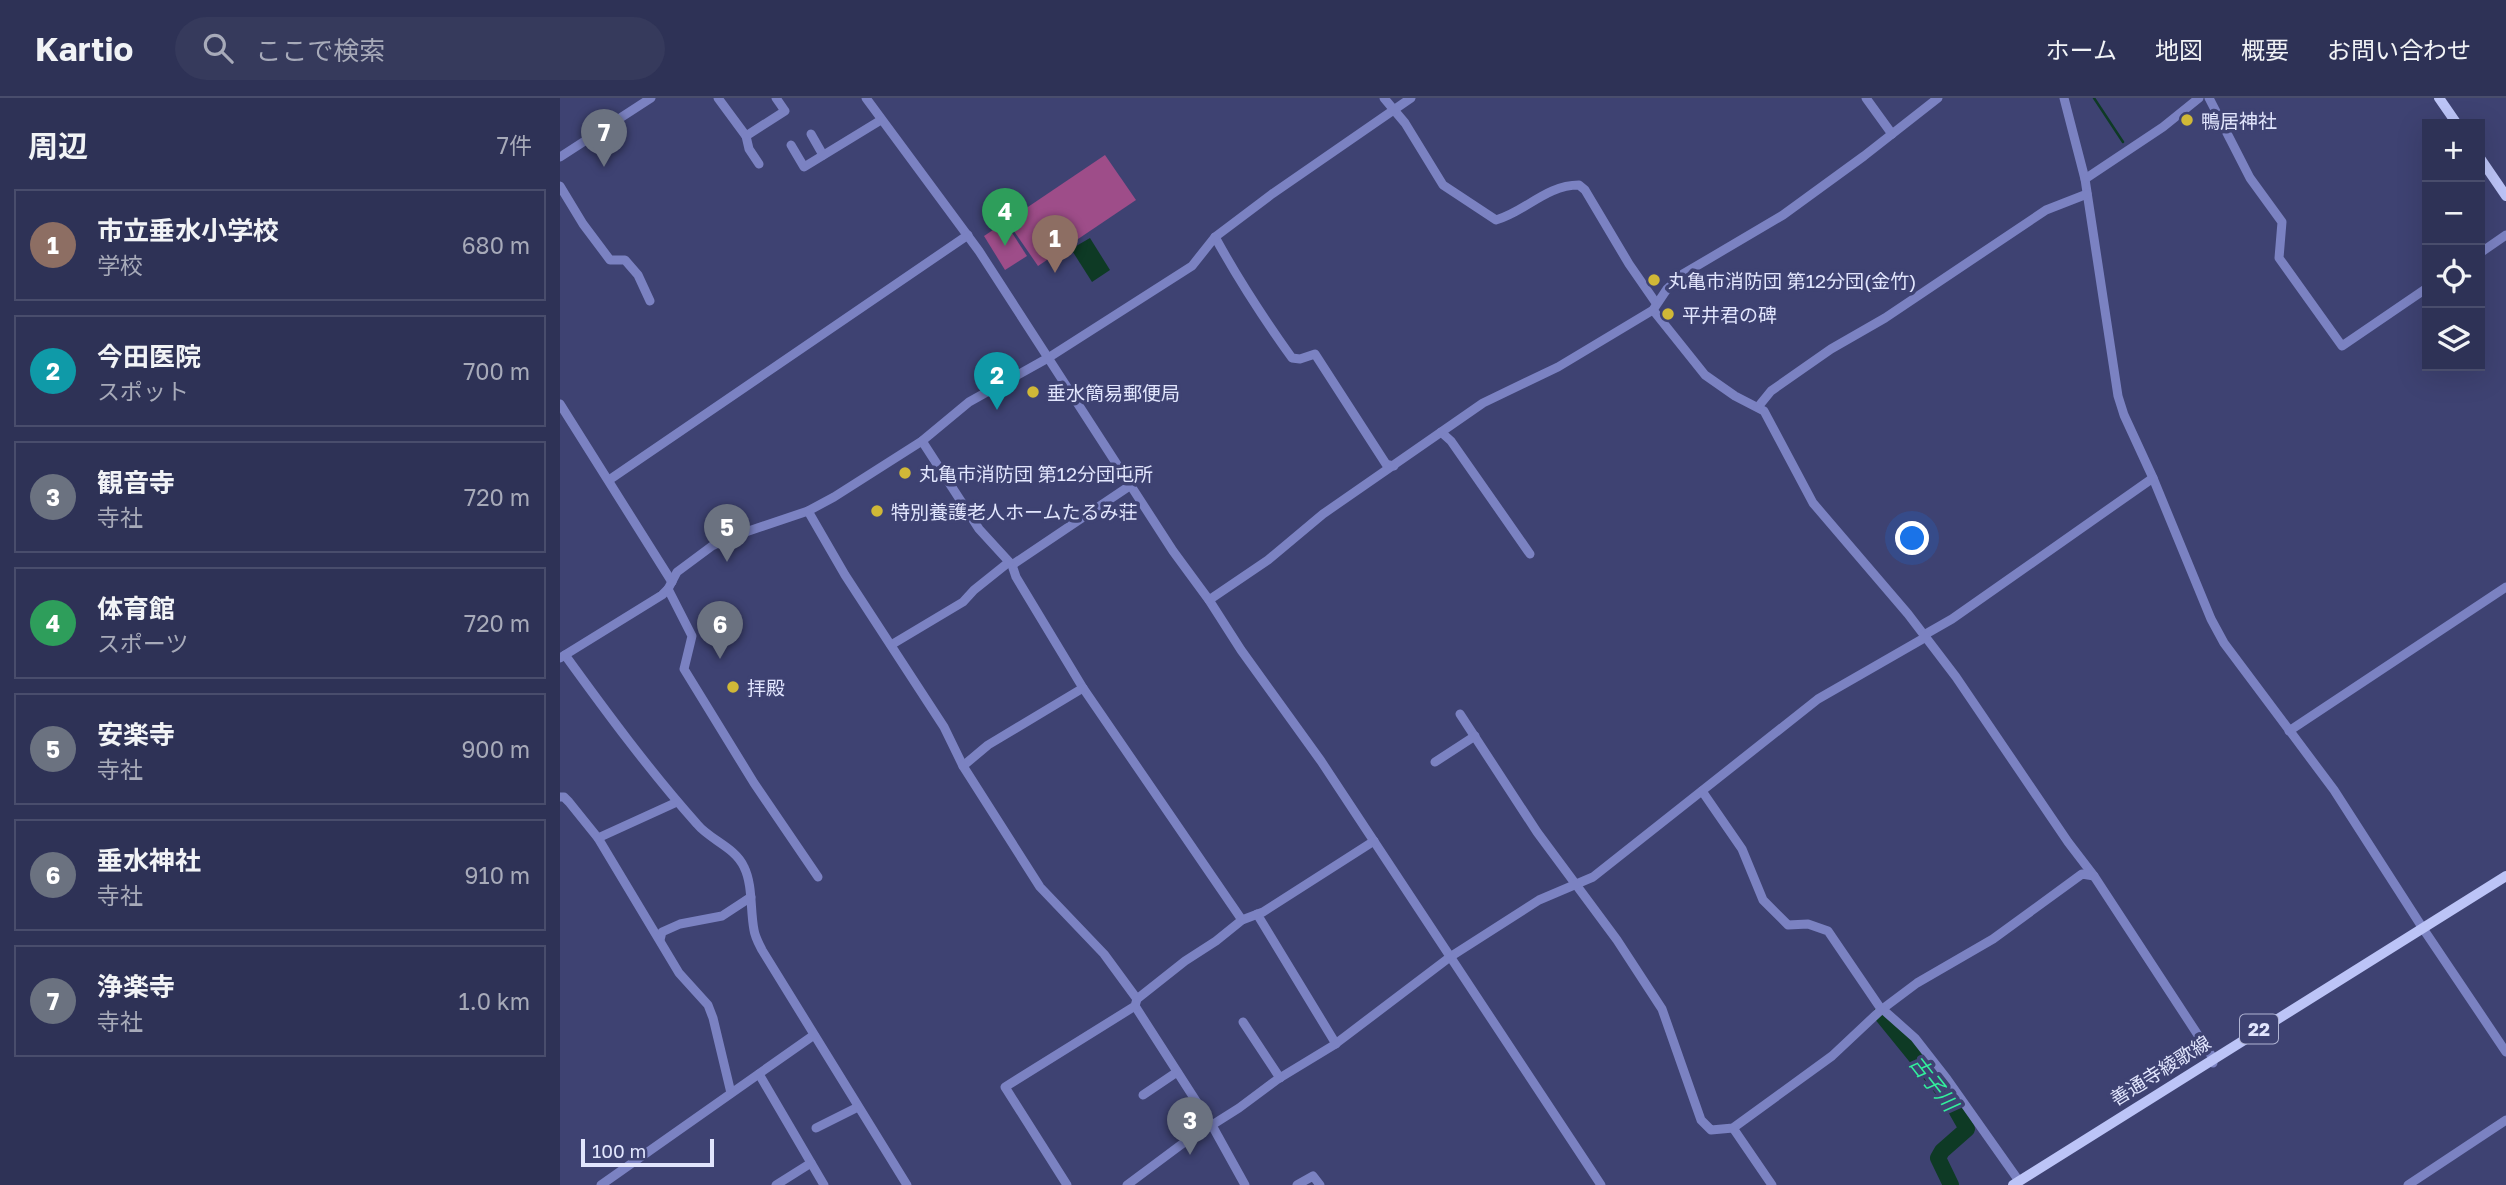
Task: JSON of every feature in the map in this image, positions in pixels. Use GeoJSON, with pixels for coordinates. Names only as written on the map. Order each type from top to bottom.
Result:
{"type":"FeatureCollection","features":[{"type":"Feature","properties":{"kind":"main road"},"geometry":{"type":"LineString","coordinates":[[2439,98],[2454,119]]}},
{"type":"Feature","properties":{"kind":"main road"},"geometry":{"type":"LineString","coordinates":[[2485,165],[2506,196]]}},
{"type":"Feature","properties":{"kind":"main road","name":"善通寺綾歌線"},"geometry":{"type":"LineString","coordinates":[[2016,1183],[2506,876]]}},
{"type":"Feature","properties":{"kind":"street"},"geometry":{"type":"LineString","coordinates":[[560,157],[651,98]]}},
{"type":"Feature","properties":{"kind":"street"},"geometry":{"type":"LineString","coordinates":[[718,98],[746,136],[749,149],[759,164]]}},
{"type":"Feature","properties":{"kind":"street"},"geometry":{"type":"LineString","coordinates":[[746,136],[785,111],[776,98]]}},
{"type":"Feature","properties":{"kind":"street"},"geometry":{"type":"LineString","coordinates":[[866,98],[968,235],[1130,485],[1241,650],[1321,761],[1601,1185]]}},
{"type":"Feature","properties":{"kind":"street"},"geometry":{"type":"LineString","coordinates":[[1384,98],[1405,123],[1443,185],[1496,220],[1553,189],[1579,185],[1585,190],[1655,307],[1706,375],[1735,396],[1764,411],[1813,502],[1925,636],[1987,722],[2094,876],[2213,1061]]}},
{"type":"Feature","properties":{"kind":"street"},"geometry":{"type":"LineString","coordinates":[[907,1185],[762,950],[754,932],[751,897],[744,866],[724,844],[702,830],[677,802],[562,656],[654,600],[670,585],[677,572],[712,546],[808,511],[922,441],[969,402],[1048,358],[1192,266],[1215,237],[1272,194],[1411,98]]}},
{"type":"Feature","properties":{"kind":"street"},"geometry":{"type":"LineString","coordinates":[[1866,98],[1892,134]]}},
{"type":"Feature","properties":{"kind":"street"},"geometry":{"type":"LineString","coordinates":[[1917,98],[1925,108]]}},
{"type":"Feature","properties":{"kind":"street"},"geometry":{"type":"LineString","coordinates":[[1209,600],[1268,560],[1323,514],[1483,403],[1558,367],[1655,307],[1683,274],[1783,215],[1938,98]]}},
{"type":"Feature","properties":{"kind":"street"},"geometry":{"type":"LineString","coordinates":[[2064,98],[2085,179],[2118,396],[2211,620],[2224,643],[2334,790],[2506,1052]]}},
{"type":"Feature","properties":{"kind":"street"},"geometry":{"type":"LineString","coordinates":[[2085,179],[2163,127],[2199,98]]}},
{"type":"Feature","properties":{"kind":"street"},"geometry":{"type":"LineString","coordinates":[[2209,98],[2250,178],[2282,222],[2279,258],[2342,346],[2422,291]]}},
{"type":"Feature","properties":{"kind":"street"},"geometry":{"type":"LineString","coordinates":[[791,145],[804,167],[881,120]]}},
{"type":"Feature","properties":{"kind":"street"},"geometry":{"type":"LineString","coordinates":[[811,134],[823,155]]}},
{"type":"Feature","properties":{"kind":"street"},"geometry":{"type":"LineString","coordinates":[[560,186],[583,224],[610,260],[625,260],[638,275],[650,302]]}},
{"type":"Feature","properties":{"kind":"street"},"geometry":{"type":"LineString","coordinates":[[1758,407],[1771,391],[1831,349],[1885,318],[2046,210],[2087,194]]}},
{"type":"Feature","properties":{"kind":"street"},"geometry":{"type":"LineString","coordinates":[[609,480],[968,235]]}},
{"type":"Feature","properties":{"kind":"street"},"geometry":{"type":"LineString","coordinates":[[2485,250],[2506,235]]}},
{"type":"Feature","properties":{"kind":"street"},"geometry":{"type":"LineString","coordinates":[[1215,237],[1237,278],[1292,358],[1300,359],[1315,354],[1386,464],[1394,466]]}},
{"type":"Feature","properties":{"kind":"street"},"geometry":{"type":"LineString","coordinates":[[560,404],[609,480],[670,585],[692,636],[684,669],[754,783],[818,877]]}},
{"type":"Feature","properties":{"kind":"street"},"geometry":{"type":"LineString","coordinates":[[1441,432],[1451,441],[1530,554]]}},
{"type":"Feature","properties":{"kind":"street"},"geometry":{"type":"LineString","coordinates":[[922,441],[979,529],[1011,563],[1016,577],[1083,688],[1242,920]]}},
{"type":"Feature","properties":{"kind":"street"},"geometry":{"type":"LineString","coordinates":[[1127,1185],[1280,1078],[1336,1044],[1450,957],[1539,900],[1592,877],[1818,699],[1952,619],[2153,478]]}},
{"type":"Feature","properties":{"kind":"street"},"geometry":{"type":"LineString","coordinates":[[891,645],[963,603],[974,590],[1011,563],[1130,485]]}},
{"type":"Feature","properties":{"kind":"street"},"geometry":{"type":"LineString","coordinates":[[808,511],[845,575],[944,727],[963,766],[1041,887],[1104,954],[1136,1002],[1245,1185]]}},
{"type":"Feature","properties":{"kind":"street"},"geometry":{"type":"LineString","coordinates":[[2290,731],[2506,587]]}},
{"type":"Feature","properties":{"kind":"street"},"geometry":{"type":"LineString","coordinates":[[963,766],[988,746],[1083,688]]}},
{"type":"Feature","properties":{"kind":"street"},"geometry":{"type":"LineString","coordinates":[[1460,714],[1537,832],[1618,940],[1662,1009],[1704,1125],[1711,1130],[1733,1128],[1832,1056],[1881,1010],[1917,983],[1993,939],[2082,874],[2094,876]]}},
{"type":"Feature","properties":{"kind":"street"},"geometry":{"type":"LineString","coordinates":[[1435,762],[1475,736]]}},
{"type":"Feature","properties":{"kind":"street"},"geometry":{"type":"LineString","coordinates":[[1702,791],[1742,849],[1763,900],[1788,925],[1808,924],[1828,931],[1881,1010],[1915,1038],[1947,1079],[2016,1183]]}},
{"type":"Feature","properties":{"kind":"street"},"geometry":{"type":"LineString","coordinates":[[560,797],[569,802],[598,838],[679,973],[708,1005],[731,1093]]}},
{"type":"Feature","properties":{"kind":"street"},"geometry":{"type":"LineString","coordinates":[[598,838],[677,802]]}},
{"type":"Feature","properties":{"kind":"street"},"geometry":{"type":"LineString","coordinates":[[1067,1185],[1005,1087],[1136,1002],[1185,961],[1242,920],[1263,912],[1374,841]]}},
{"type":"Feature","properties":{"kind":"street"},"geometry":{"type":"LineString","coordinates":[[660,940],[662,932],[681,924],[722,916],[751,897]]}},
{"type":"Feature","properties":{"kind":"street"},"geometry":{"type":"LineString","coordinates":[[1257,914],[1336,1044]]}},
{"type":"Feature","properties":{"kind":"street"},"geometry":{"type":"LineString","coordinates":[[1243,1022],[1280,1078]]}},
{"type":"Feature","properties":{"kind":"street"},"geometry":{"type":"LineString","coordinates":[[601,1185],[814,1035]]}},
{"type":"Feature","properties":{"kind":"street"},"geometry":{"type":"LineString","coordinates":[[1143,1095],[1177,1072]]}},
{"type":"Feature","properties":{"kind":"street"},"geometry":{"type":"LineString","coordinates":[[758,1074],[824,1185]]}},
{"type":"Feature","properties":{"kind":"street"},"geometry":{"type":"LineString","coordinates":[[816,1128],[858,1107]]}},
{"type":"Feature","properties":{"kind":"street"},"geometry":{"type":"LineString","coordinates":[[2408,1185],[2506,1120]]}},
{"type":"Feature","properties":{"kind":"street"},"geometry":{"type":"LineString","coordinates":[[1733,1128],[1772,1185]]}},
{"type":"Feature","properties":{"kind":"street"},"geometry":{"type":"LineString","coordinates":[[776,1185],[811,1163]]}},
{"type":"Feature","properties":{"kind":"street"},"geometry":{"type":"LineString","coordinates":[[1297,1185],[1313,1176],[1320,1185]]}},
{"type":"Feature","properties":{"kind":"shaded area"},"geometry":{"type":"Polygon","coordinates":[[[1105,155],[1136,200],[1038,266],[1007,221],[1105,155]]]}},
{"type":"Feature","properties":{"kind":"shaded area"},"geometry":{"type":"Polygon","coordinates":[[[1005,222],[1027,256],[1005,270],[984,236],[1005,222]]]}},
{"type":"Feature","properties":{"kind":"shaded area"},"geometry":{"type":"Polygon","coordinates":[[[1090,238],[1110,270],[1092,282],[1071,249],[1090,238]]]}},
{"type":"Feature","properties":{"kind":"waterway"},"geometry":{"type":"LineString","coordinates":[[2094,98],[2123,142]]}},
{"type":"Feature","properties":{"kind":"waterway","name":"古子川"},"geometry":{"type":"LineString","coordinates":[[1881,1014],[1950,1099],[1967,1129],[1942,1151],[1938,1158],[1951,1185]]}},
{"type":"Feature","properties":{"kind":"place","name":"鴨居神社"},"geometry":{"type":"Point","coordinates":[2187,120]}},
{"type":"Feature","properties":{"kind":"place","name":"浄楽寺"},"geometry":{"type":"Point","coordinates":[604,167]}},
{"type":"Feature","properties":{"kind":"place","name":"体育館"},"geometry":{"type":"Point","coordinates":[1005,246]}},
{"type":"Feature","properties":{"kind":"place","name":"市立垂水小学校"},"geometry":{"type":"Point","coordinates":[1055,273]}},
{"type":"Feature","properties":{"kind":"place","name":"丸亀市消防団 第12分団(金竹)"},"geometry":{"type":"Point","coordinates":[1654,280]}},
{"type":"Feature","properties":{"kind":"place","name":"平井君の碑"},"geometry":{"type":"Point","coordinates":[1668,314]}},
{"type":"Feature","properties":{"kind":"place","name":"垂水簡易郵便局"},"geometry":{"type":"Point","coordinates":[1033,392]}},
{"type":"Feature","properties":{"kind":"place","name":"今田医院"},"geometry":{"type":"Point","coordinates":[997,410]}},
{"type":"Feature","properties":{"kind":"place","name":"丸亀市消防団 第12分団屯所"},"geometry":{"type":"Point","coordinates":[905,473]}},
{"type":"Feature","properties":{"kind":"place","name":"特別養護老人ホームたるみ荘"},"geometry":{"type":"Point","coordinates":[877,511]}},
{"type":"Feature","properties":{"kind":"place","name":"安楽寺"},"geometry":{"type":"Point","coordinates":[727,562]}},
{"type":"Feature","properties":{"kind":"place","name":"垂水神社"},"geometry":{"type":"Point","coordinates":[720,659]}},
{"type":"Feature","properties":{"kind":"place","name":"拝殿"},"geometry":{"type":"Point","coordinates":[733,687]}},
{"type":"Feature","properties":{"kind":"place","name":"観音寺"},"geometry":{"type":"Point","coordinates":[1190,1155]}}]}
